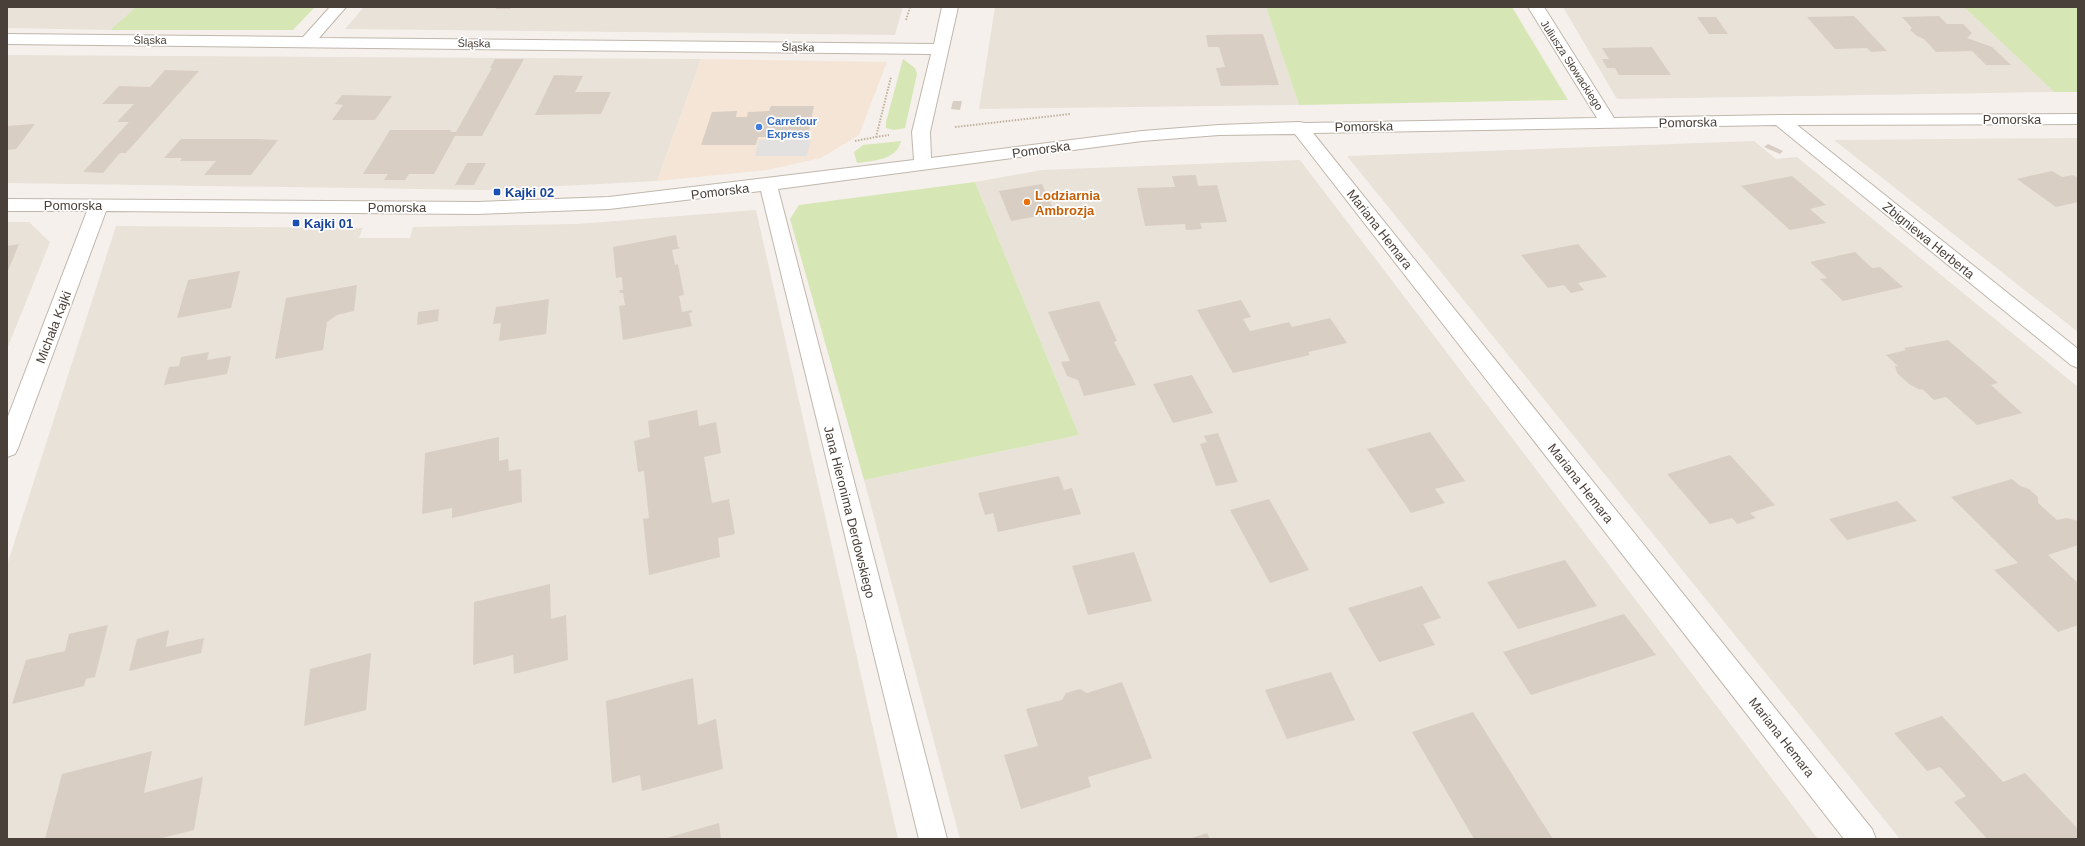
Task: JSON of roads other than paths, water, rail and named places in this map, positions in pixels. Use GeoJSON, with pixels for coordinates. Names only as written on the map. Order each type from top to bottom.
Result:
{"type":"FeatureCollection","features":[{"type":"Feature","properties":{"kind":"street"},"geometry":{"type":"LineString","coordinates":[[308,41],[338,7]]}},
{"type":"Feature","properties":{"kind":"street"},"geometry":{"type":"LineString","coordinates":[[923,164],[922,132],[950,7]]}},
{"type":"Feature","properties":{"kind":"street","name":"Juliusza Słowackiego"},"geometry":{"type":"LineString","coordinates":[[1536,7],[1609,123]]}},
{"type":"Feature","properties":{"kind":"street","name":"Śląska"},"geometry":{"type":"LineString","coordinates":[[7,39],[308,41],[941,49]]}},
{"type":"Feature","properties":{"kind":"street","name":"Pomorska"},"geometry":{"type":"LineString","coordinates":[[7,205],[520,207],[649,200],[1142,136],[1219,130],[1299,127],[1780,120],[2078,119]]}},
{"type":"Feature","properties":{"kind":"street","name":"Zbigniewa Herberta"},"geometry":{"type":"LineString","coordinates":[[1780,120],[2078,360]]}},
{"type":"Feature","properties":{"kind":"street","name":"Mariana Hemara"},"geometry":{"type":"LineString","coordinates":[[1299,127],[1862,839]]}},
{"type":"Feature","properties":{"kind":"street","name":"Jana Hieronima Derdowskiego"},"geometry":{"type":"LineString","coordinates":[[768,185],[933,839]]}},
{"type":"Feature","properties":{"kind":"street","name":"Michała Kajki"},"geometry":{"type":"LineString","coordinates":[[7,448],[99,205]]}},
{"type":"Feature","properties":{"kind":"place","name":"Carrefour Express"},"geometry":{"type":"Point","coordinates":[759,127]}},
{"type":"Feature","properties":{"kind":"place","name":"Kajki 02"},"geometry":{"type":"Point","coordinates":[497,192]}},
{"type":"Feature","properties":{"kind":"place","name":"Lodziarnia Ambrozja"},"geometry":{"type":"Point","coordinates":[1027,202]}},
{"type":"Feature","properties":{"kind":"place","name":"Kajki 01"},"geometry":{"type":"Point","coordinates":[296,223]}}]}
